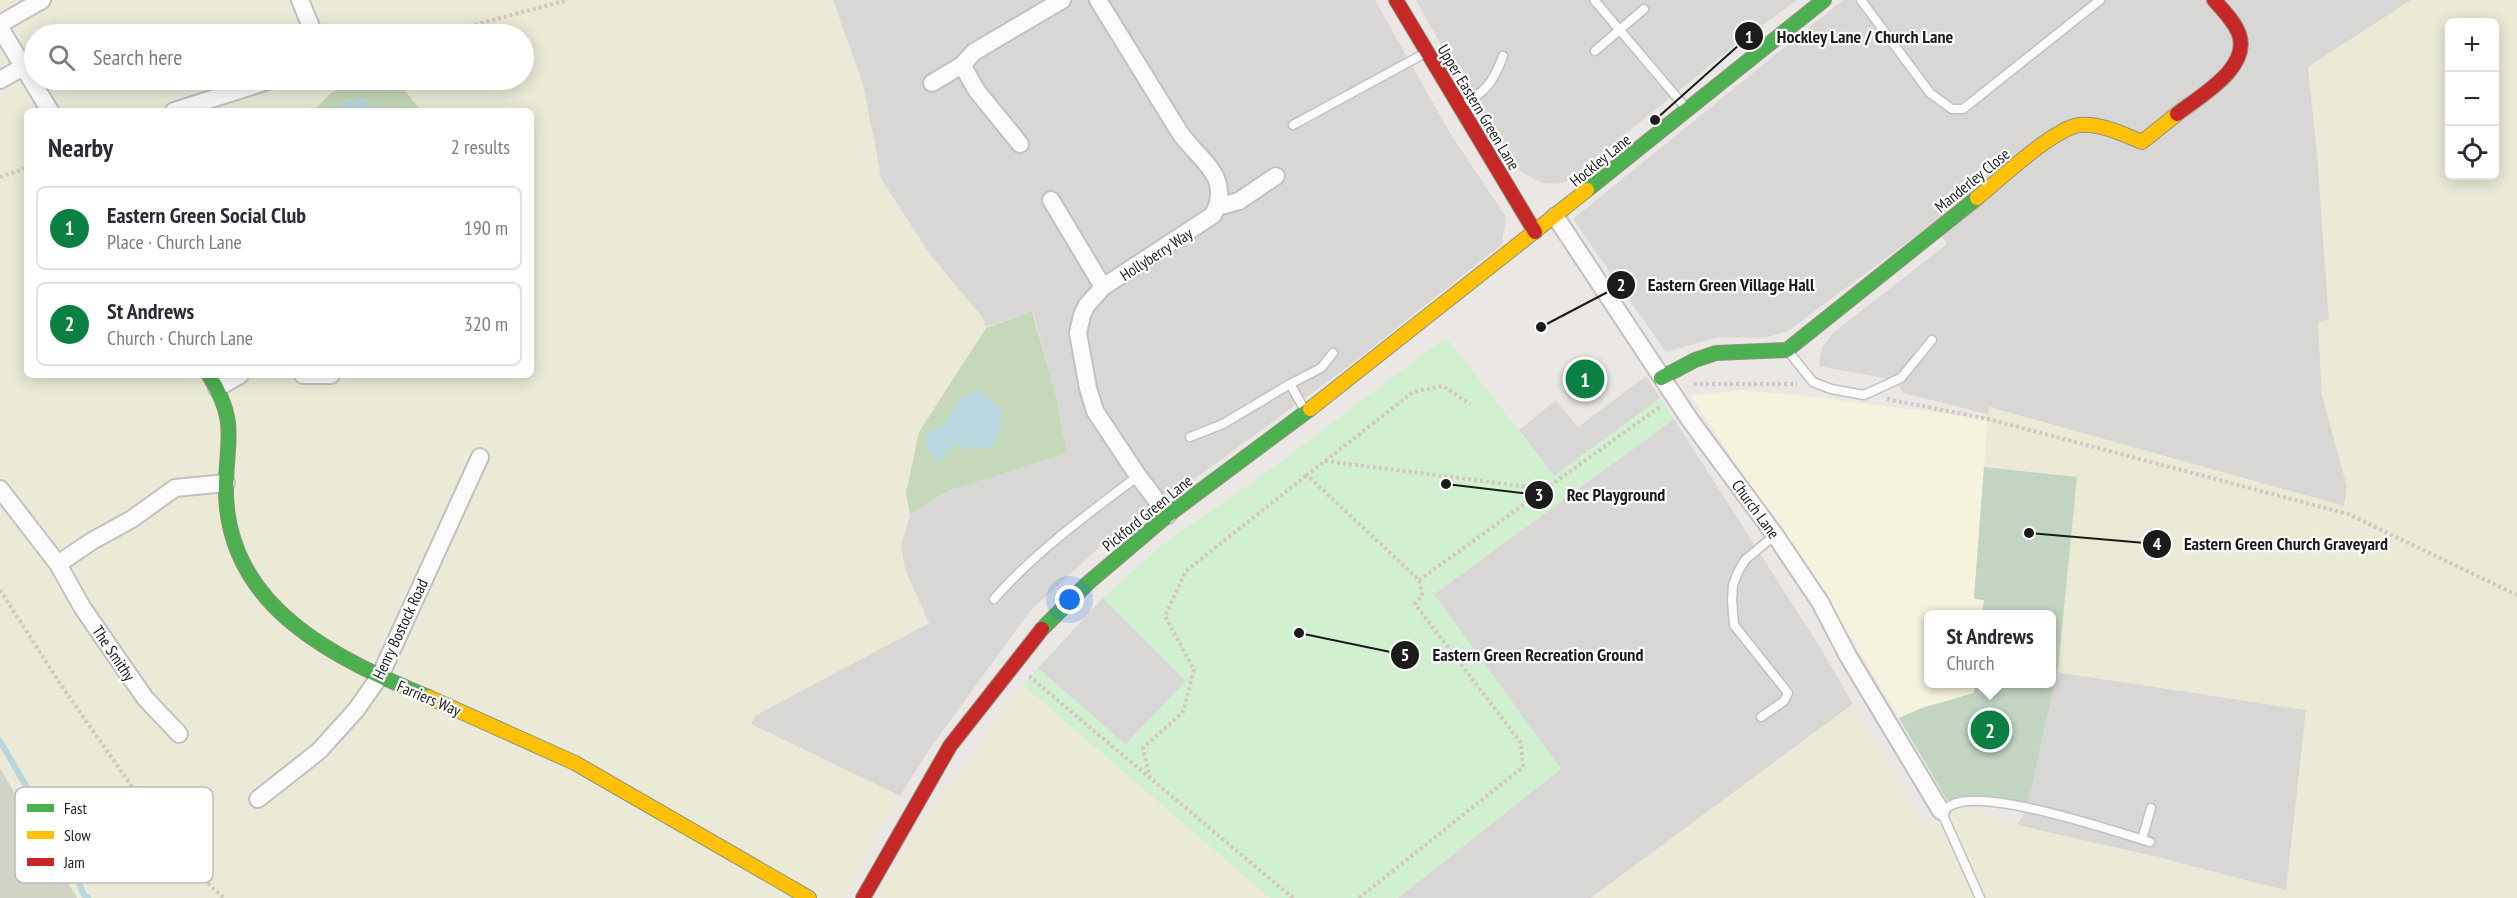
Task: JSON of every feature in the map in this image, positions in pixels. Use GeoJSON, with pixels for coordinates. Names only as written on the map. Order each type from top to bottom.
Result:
{"type":"FeatureCollection","features":[{"type":"Feature","properties":{"kind":"street"},"geometry":{"type":"LineString","coordinates":[[0,80],[23,67],[0,26],[42,0]]}},
{"type":"Feature","properties":{"kind":"street"},"geometry":{"type":"LineString","coordinates":[[300,0],[310,24]]}},
{"type":"Feature","properties":{"kind":"street"},"geometry":{"type":"LineString","coordinates":[[932,83],[962,65],[974,52],[1034,7],[1062,0]]}},
{"type":"Feature","properties":{"kind":"street"},"geometry":{"type":"LineString","coordinates":[[1098,0],[1180,133],[1191,149],[1213,171],[1220,193],[1217,207],[1239,201],[1276,176]]}},
{"type":"Feature","properties":{"kind":"street","name":"Hockley Lane"},"geometry":{"type":"LineString","coordinates":[[1535,231],[1824,0]]}},
{"type":"Feature","properties":{"kind":"street","name":"Manderley Close"},"geometry":{"type":"LineString","coordinates":[[1787,350],[2040,147],[2064,131],[2081,125],[2106,130],[2142,142],[2231,71],[2240,58],[2242,40],[2234,23],[2214,0]]}},
{"type":"Feature","properties":{"kind":"street","name":"Upper Eastern Green Lane"},"geometry":{"type":"LineString","coordinates":[[1402,2],[1427,52],[1535,231]]}},
{"type":"Feature","properties":{"kind":"street"},"geometry":{"type":"LineString","coordinates":[[962,65],[977,91],[1020,144]]}},
{"type":"Feature","properties":{"kind":"street"},"geometry":{"type":"LineString","coordinates":[[37,90],[48,108]]}},
{"type":"Feature","properties":{"kind":"street"},"geometry":{"type":"LineString","coordinates":[[183,108],[240,90]]}},
{"type":"Feature","properties":{"kind":"street"},"geometry":{"type":"LineString","coordinates":[[1051,200],[1103,287]]}},
{"type":"Feature","properties":{"kind":"street","name":"Hollyberry Way"},"geometry":{"type":"LineString","coordinates":[[1168,515],[1138,476],[1095,411],[1078,333],[1082,315],[1094,296],[1103,287],[1206,222],[1217,207]]}},
{"type":"Feature","properties":{"kind":"street","name":"Church Lane"},"geometry":{"type":"LineString","coordinates":[[1555,216],[1674,397],[1775,535],[1820,602],[1848,656],[1941,812]]}},
{"type":"Feature","properties":{"kind":"street","name":"Pickford Green Lane"},"geometry":{"type":"LineString","coordinates":[[863,898],[950,746],[1046,625],[1088,583],[1168,515],[1306,412],[1535,231]]}},
{"type":"Feature","properties":{"kind":"street"},"geometry":{"type":"LineString","coordinates":[[1661,378],[1705,356],[1719,353],[1787,350]]}},
{"type":"Feature","properties":{"kind":"street","name":"Farriers Way"},"geometry":{"type":"LineString","coordinates":[[213,381],[228,414],[226,500],[234,541],[251,578],[288,620],[321,646],[380,676],[528,740],[594,773],[809,898]]}},
{"type":"Feature","properties":{"kind":"street","name":"Henry Bostock Road"},"geometry":{"type":"LineString","coordinates":[[258,799],[319,751],[357,710],[380,676],[480,457]]}},
{"type":"Feature","properties":{"kind":"street"},"geometry":{"type":"LineString","coordinates":[[58,564],[92,541],[132,519],[167,491],[184,486],[226,483]]}},
{"type":"Feature","properties":{"kind":"street","name":"The Smithy"},"geometry":{"type":"LineString","coordinates":[[0,489],[58,564],[82,607],[145,699],[179,734]]}},
{"type":"Feature","properties":{"kind":"lane"},"geometry":{"type":"LineString","coordinates":[[1861,0],[1930,93],[1952,109],[1963,109],[2100,0]]}},
{"type":"Feature","properties":{"kind":"lane"},"geometry":{"type":"LineString","coordinates":[[1595,1],[1688,110]]}},
{"type":"Feature","properties":{"kind":"lane"},"geometry":{"type":"LineString","coordinates":[[1595,51],[1644,9]]}},
{"type":"Feature","properties":{"kind":"lane"},"geometry":{"type":"LineString","coordinates":[[1293,125],[1427,52]]}},
{"type":"Feature","properties":{"kind":"lane"},"geometry":{"type":"LineString","coordinates":[[1460,106],[1483,93],[1494,78],[1503,56]]}},
{"type":"Feature","properties":{"kind":"lane"},"geometry":{"type":"LineString","coordinates":[[1787,350],[1813,382],[1831,389],[1864,395],[1901,378],[1932,340]]}},
{"type":"Feature","properties":{"kind":"lane"},"geometry":{"type":"LineString","coordinates":[[1190,437],[1223,424],[1321,368],[1333,353]]}},
{"type":"Feature","properties":{"kind":"lane"},"geometry":{"type":"LineString","coordinates":[[1290,384],[1306,412]]}},
{"type":"Feature","properties":{"kind":"lane"},"geometry":{"type":"LineString","coordinates":[[994,598],[1056,539],[1138,476]]}},
{"type":"Feature","properties":{"kind":"lane"},"geometry":{"type":"LineString","coordinates":[[1761,717],[1784,701],[1788,693],[1734,625],[1733,585],[1742,566],[1758,548],[1775,535]]}},
{"type":"Feature","properties":{"kind":"lane"},"geometry":{"type":"LineString","coordinates":[[1980,898],[1941,812],[1958,802],[1991,802],[2054,814],[2146,840],[2151,808]]}},
{"type":"Feature","properties":{"kind":"path"},"geometry":{"type":"LineString","coordinates":[[478,24],[568,0]]}},
{"type":"Feature","properties":{"kind":"path"},"geometry":{"type":"LineString","coordinates":[[0,177],[24,169]]}},
{"type":"Feature","properties":{"kind":"path"},"geometry":{"type":"LineString","coordinates":[[1689,384],[1813,382]]}},
{"type":"Feature","properties":{"kind":"path"},"geometry":{"type":"LineString","coordinates":[[1150,778],[1143,748],[1184,712],[1194,670],[1165,616],[1186,571],[1413,392],[1443,386],[1470,404]]}},
{"type":"Feature","properties":{"kind":"path"},"geometry":{"type":"LineString","coordinates":[[1864,395],[1988,419],[2348,514],[2517,595]]}},
{"type":"Feature","properties":{"kind":"path"},"geometry":{"type":"LineString","coordinates":[[1419,580],[1674,397]]}},
{"type":"Feature","properties":{"kind":"path"},"geometry":{"type":"LineString","coordinates":[[1325,461],[1538,488],[1540,493]]}},
{"type":"Feature","properties":{"kind":"path"},"geometry":{"type":"LineString","coordinates":[[1307,475],[1419,580],[1422,595],[1415,604],[1521,743],[1522,767],[1359,898]]}},
{"type":"Feature","properties":{"kind":"path"},"geometry":{"type":"LineString","coordinates":[[0,590],[61,686],[132,787]]}},
{"type":"Feature","properties":{"kind":"path"},"geometry":{"type":"LineString","coordinates":[[1015,664],[1293,898]]}},
{"type":"Feature","properties":{"kind":"path"},"geometry":{"type":"LineString","coordinates":[[207,883],[224,898]]}},
{"type":"Feature","properties":{"kind":"shaded area"},"geometry":{"type":"Polygon","coordinates":[[[833,0],[1375,0],[1450,133],[1506,217],[1502,244],[1354,362],[1203,473],[1117,531],[1030,611],[928,751],[900,796],[750,724],[756,715],[929,623],[905,570],[901,545],[910,515],[948,491],[1067,452],[1056,396],[1033,311],[986,328],[981,316],[931,256],[881,179],[874,138],[833,0]]]}},
{"type":"Feature","properties":{"kind":"shaded area"},"geometry":{"type":"Polygon","coordinates":[[[1416,0],[1797,0],[1734,46],[1566,182],[1555,184],[1541,183],[1519,170],[1449,59],[1416,0]]]}},
{"type":"Feature","properties":{"kind":"shaded area"},"geometry":{"type":"Polygon","coordinates":[[[1843,0],[2411,0],[2308,68],[2317,151],[2329,321],[2318,322],[2322,395],[2347,486],[2344,506],[1989,407],[1988,414],[1903,393],[1897,383],[1884,378],[1819,366],[1822,348],[1833,333],[1947,244],[1933,223],[1788,331],[1764,338],[1718,337],[1666,352],[1573,219],[1843,0]]]}},
{"type":"Feature","properties":{"kind":"shaded area"},"geometry":{"type":"Polygon","coordinates":[[[1646,376],[1660,398],[1554,476],[1519,430],[1556,400],[1578,427],[1646,376]]]}},
{"type":"Feature","properties":{"kind":"shaded area"},"geometry":{"type":"Polygon","coordinates":[[[1745,390],[1988,419],[1974,598],[1984,600],[1983,610],[1924,610],[1924,688],[1975,688],[1974,693],[1922,708],[1899,718],[1852,639],[1690,395],[1745,390]]]}},
{"type":"Feature","properties":{"kind":"shaded area"},"geometry":{"type":"Polygon","coordinates":[[[1674,419],[1823,652],[1853,704],[1591,898],[1398,898],[1560,769],[1433,595],[1674,419]]]}},
{"type":"Feature","properties":{"kind":"shaded area"},"geometry":{"type":"Polygon","coordinates":[[[1103,598],[1186,681],[1125,745],[1038,668],[1103,598]]]}},
{"type":"Feature","properties":{"kind":"shaded area"},"geometry":{"type":"Polygon","coordinates":[[[2057,672],[2306,710],[2287,891],[2158,857],[2017,825],[2027,808],[2053,688],[2056,688],[2057,672]]]}},
{"type":"Feature","properties":{"kind":"shaded area"},"geometry":{"type":"Polygon","coordinates":[[[0,768],[15,793],[15,883],[68,883],[77,898],[0,898],[0,768]]]}},
{"type":"Feature","properties":{"kind":"green space"},"geometry":{"type":"Polygon","coordinates":[[[0,0],[833,0],[863,84],[881,179],[931,256],[981,316],[986,327],[1032,311],[1056,396],[1067,453],[948,491],[910,515],[906,495],[901,545],[905,570],[929,623],[756,715],[751,724],[900,796],[843,898],[77,898],[68,883],[213,883],[213,787],[15,787],[15,793],[0,768],[0,0]]]}},
{"type":"Feature","properties":{"kind":"green space"},"geometry":{"type":"Polygon","coordinates":[[[2411,0],[2517,0],[2517,898],[1591,898],[1853,704],[1925,825],[1964,806],[2017,825],[2286,890],[2306,710],[2057,672],[2077,477],[1984,467],[1989,407],[2344,506],[2347,486],[2322,395],[2318,322],[2329,320],[2317,151],[2308,67],[2411,0]]]}},
{"type":"Feature","properties":{"kind":"green space"},"geometry":{"type":"Polygon","coordinates":[[[336,90],[405,90],[419,108],[316,108],[336,90]]]}},
{"type":"Feature","properties":{"kind":"green space"},"geometry":{"type":"Polygon","coordinates":[[[1032,311],[1056,396],[1067,453],[948,491],[910,515],[906,493],[919,432],[986,328],[1032,311]]]}},
{"type":"Feature","properties":{"kind":"green space"},"geometry":{"type":"Polygon","coordinates":[[[1446,337],[1554,476],[1660,398],[1674,419],[1434,594],[1561,769],[1398,898],[1270,898],[1023,685],[1038,668],[1126,745],[1186,681],[1103,598],[1162,545],[1277,465],[1446,337]]]}},
{"type":"Feature","properties":{"kind":"green space"},"geometry":{"type":"Polygon","coordinates":[[[1984,467],[2077,477],[2056,677],[2056,610],[1983,610],[1984,600],[1974,599],[1984,467]]]}},
{"type":"Feature","properties":{"kind":"green space"},"geometry":{"type":"Polygon","coordinates":[[[1023,685],[1270,898],[877,898],[924,820],[1023,685]]]}},
{"type":"Feature","properties":{"kind":"green space"},"geometry":{"type":"Polygon","coordinates":[[[1975,688],[2054,688],[2027,808],[1981,799],[1947,800],[1899,718],[1922,708],[1974,693],[1975,688]]]}},
{"type":"Feature","properties":{"kind":"water"},"geometry":{"type":"Polygon","coordinates":[[[361,97],[373,108],[338,108],[346,101],[361,97]]]}},
{"type":"Feature","properties":{"kind":"water"},"geometry":{"type":"Polygon","coordinates":[[[978,390],[1001,408],[1001,425],[993,447],[972,450],[957,444],[940,460],[930,454],[924,438],[936,427],[946,424],[954,407],[966,394],[978,390]]]}},
{"type":"Feature","properties":{"kind":"waterway"},"geometry":{"type":"LineString","coordinates":[[0,741],[27,787]]}},
{"type":"Feature","properties":{"kind":"waterway"},"geometry":{"type":"LineString","coordinates":[[79,883],[84,895],[88,898]]}},
{"type":"Feature","properties":{"kind":"traffic: fast"},"geometry":{"type":"LineString","coordinates":[[1587,190],[1824,0]]}},
{"type":"Feature","properties":{"kind":"traffic: fast"},"geometry":{"type":"LineString","coordinates":[[1661,378],[1695,360],[1716,353],[1787,350],[1977,198]]}},
{"type":"Feature","properties":{"kind":"traffic: fast"},"geometry":{"type":"LineString","coordinates":[[211,378],[219,392],[228,421],[226,494],[232,534],[246,569],[267,599],[294,624],[325,646],[358,665],[428,697]]}},
{"type":"Feature","properties":{"kind":"traffic: fast"},"geometry":{"type":"LineString","coordinates":[[1042,629],[1088,583],[1168,515],[1310,409]]}},
{"type":"Feature","properties":{"kind":"traffic: slow"},"geometry":{"type":"LineString","coordinates":[[1977,198],[2041,145],[2068,129],[2079,125],[2095,126],[2142,142],[2177,114]]}},
{"type":"Feature","properties":{"kind":"traffic: slow"},"geometry":{"type":"LineString","coordinates":[[1310,409],[1587,190]]}},
{"type":"Feature","properties":{"kind":"traffic: slow"},"geometry":{"type":"LineString","coordinates":[[428,697],[575,763],[809,898]]}},
{"type":"Feature","properties":{"kind":"traffic: jam"},"geometry":{"type":"LineString","coordinates":[[1396,0],[1535,232]]}},
{"type":"Feature","properties":{"kind":"traffic: jam"},"geometry":{"type":"LineString","coordinates":[[2177,114],[2221,80],[2238,58],[2241,46],[2237,29],[2214,0]]}},
{"type":"Feature","properties":{"kind":"traffic: jam"},"geometry":{"type":"LineString","coordinates":[[863,898],[950,746],[1042,629]]}},
{"type":"Feature","properties":{"kind":"place","name":"Hockley Lane / Church Lane"},"geometry":{"type":"Point","coordinates":[1655,120]}},
{"type":"Feature","properties":{"kind":"place","name":"Eastern Green Village Hall"},"geometry":{"type":"Point","coordinates":[1541,327]}},
{"type":"Feature","properties":{"kind":"place","name":"Eastern Green Social Club"},"geometry":{"type":"Point","coordinates":[1585,379]}},
{"type":"Feature","properties":{"kind":"place","name":"Rec Playground"},"geometry":{"type":"Point","coordinates":[1446,484]}},
{"type":"Feature","properties":{"kind":"place","name":"Eastern Green Church Graveyard"},"geometry":{"type":"Point","coordinates":[2029,533]}},
{"type":"Feature","properties":{"kind":"place","name":"Eastern Green Recreation Ground"},"geometry":{"type":"Point","coordinates":[1299,633]}},
{"type":"Feature","properties":{"kind":"place","name":"St Andrews"},"geometry":{"type":"Point","coordinates":[1990,730]}}]}
